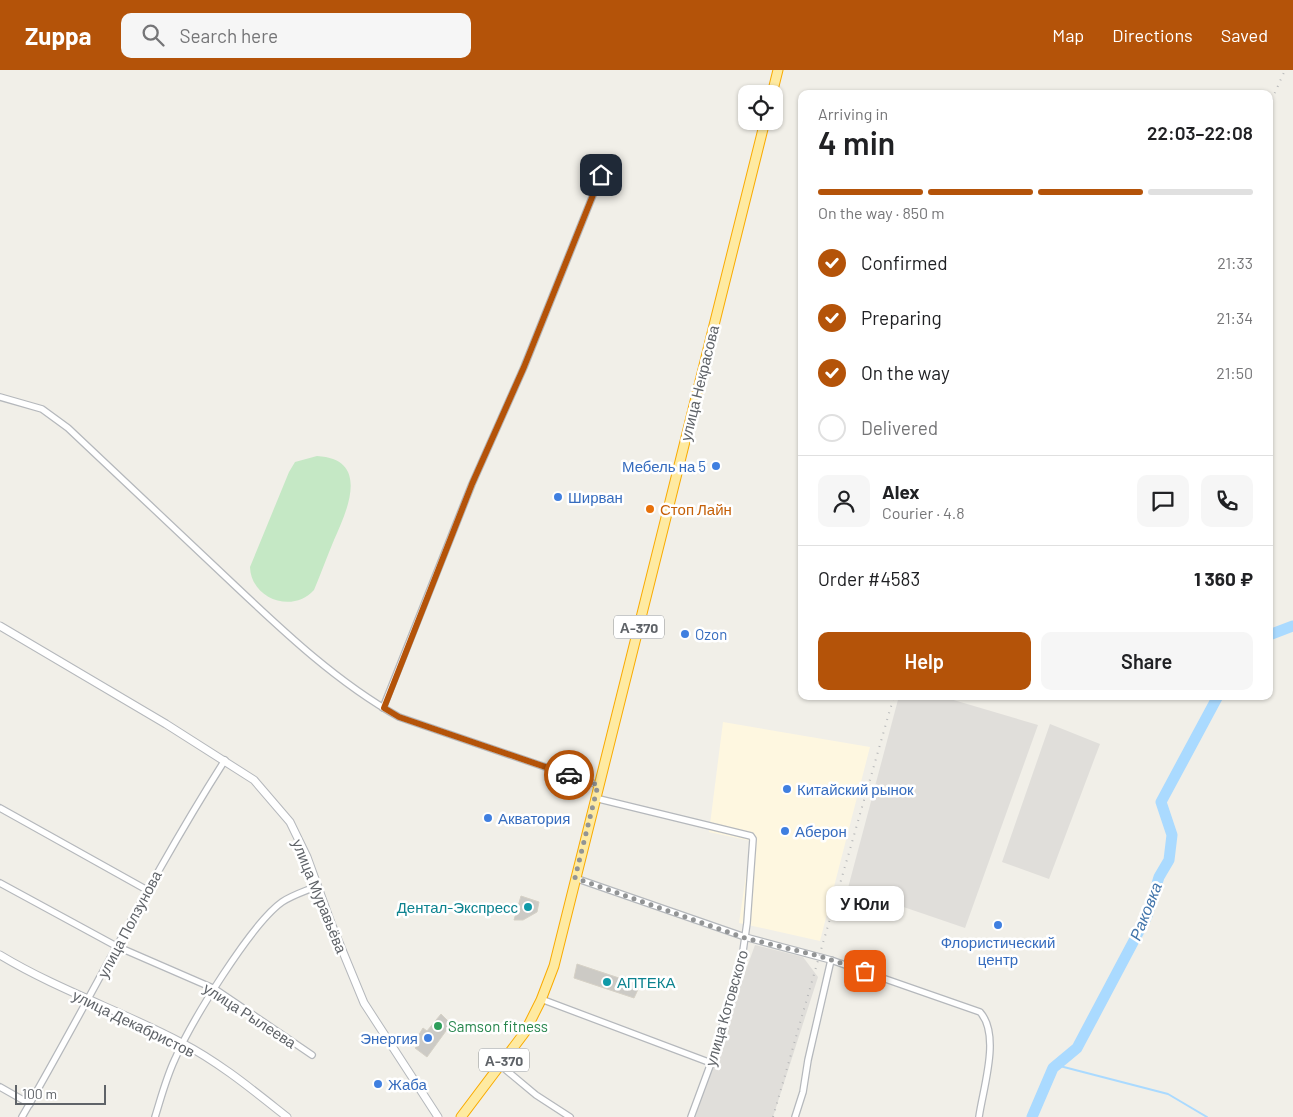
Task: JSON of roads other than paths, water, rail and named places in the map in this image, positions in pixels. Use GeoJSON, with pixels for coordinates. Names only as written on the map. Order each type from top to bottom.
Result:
{"type":"FeatureCollection","features":[{"type":"Feature","properties":{"kind":"highway"},"geometry":{"type":"LineString","coordinates":[[774,85],[778,70]]}},
{"type":"Feature","properties":{"kind":"highway","name":"улица Некрасова"},"geometry":{"type":"LineString","coordinates":[[461,1117],[525,1032],[542,998],[554,966],[763,130]]}},
{"type":"Feature","properties":{"kind":"street"},"geometry":{"type":"LineString","coordinates":[[384,708],[472,484],[524,367],[601,175]]}},
{"type":"Feature","properties":{"kind":"street"},"geometry":{"type":"LineString","coordinates":[[0,396],[42,409],[68,428],[285,632],[323,664],[384,708],[399,717],[598,785]]}},
{"type":"Feature","properties":{"kind":"street","name":"улица Муравьёва"},"geometry":{"type":"LineString","coordinates":[[1,628],[225,760],[254,780],[290,822],[307,857],[364,1002],[388,1043],[438,1117]]}},
{"type":"Feature","properties":{"kind":"street","name":"улица Ползунова"},"geometry":{"type":"LineString","coordinates":[[22,1117],[88,1001],[147,890],[188,818],[225,760]]}},
{"type":"Feature","properties":{"kind":"street","name":"улица Котовского"},"geometry":{"type":"LineString","coordinates":[[595,798],[752,837],[745,938],[741,966],[711,1063],[691,1117]]}},
{"type":"Feature","properties":{"kind":"street"},"geometry":{"type":"LineString","coordinates":[[0,808],[147,890]]}},
{"type":"Feature","properties":{"kind":"street"},"geometry":{"type":"LineString","coordinates":[[575,878],[745,938],[831,960],[980,1012],[986,1019],[991,1041],[979,1117]]}},
{"type":"Feature","properties":{"kind":"street","name":"улица Рылеева"},"geometry":{"type":"LineString","coordinates":[[0,883],[116,946],[215,989],[312,1055]]}},
{"type":"Feature","properties":{"kind":"street"},"geometry":{"type":"LineString","coordinates":[[154,1117],[174,1060],[183,1043],[215,989],[265,918],[283,901],[317,886]]}},
{"type":"Feature","properties":{"kind":"street","name":"улица Декабристов"},"geometry":{"type":"LineString","coordinates":[[0,955],[25,970],[88,1001],[183,1043],[282,1115]]}},
{"type":"Feature","properties":{"kind":"street"},"geometry":{"type":"LineString","coordinates":[[795,1117],[803,1092],[808,1060],[831,960]]}},
{"type":"Feature","properties":{"kind":"street"},"geometry":{"type":"LineString","coordinates":[[542,998],[711,1063]]}},
{"type":"Feature","properties":{"kind":"street"},"geometry":{"type":"LineString","coordinates":[[500,1065],[536,1095],[570,1117]]}},
{"type":"Feature","properties":{"kind":"street"},"geometry":{"type":"LineString","coordinates":[[0,1087],[30,1104]]}},
{"type":"Feature","properties":{"kind":"waterway","name":"Раковка"},"geometry":{"type":"LineString","coordinates":[[1273,634],[1293,626]]}},
{"type":"Feature","properties":{"kind":"waterway","name":"Раковка"},"geometry":{"type":"LineString","coordinates":[[1032,1117],[1053,1068],[1077,1048],[1147,916],[1159,877],[1169,860],[1172,835],[1161,802],[1216,700]]}},
{"type":"Feature","properties":{"kind":"waterway"},"geometry":{"type":"LineString","coordinates":[[1056,1065],[1168,1094],[1207,1117]]}},
{"type":"Feature","properties":{"kind":"railway"},"geometry":{"type":"LineString","coordinates":[[1273,97],[1285,70]]}},
{"type":"Feature","properties":{"kind":"railway"},"geometry":{"type":"LineString","coordinates":[[773,1117],[893,700]]}},
{"type":"Feature","properties":{"kind":"place","name":"Мебель на 5"},"geometry":{"type":"Point","coordinates":[716,466]}},
{"type":"Feature","properties":{"kind":"place","name":"Ширван"},"geometry":{"type":"Point","coordinates":[558,497]}},
{"type":"Feature","properties":{"kind":"place","name":"Стоп Лайн"},"geometry":{"type":"Point","coordinates":[650,509]}},
{"type":"Feature","properties":{"kind":"place","name":"Ozon"},"geometry":{"type":"Point","coordinates":[685,634]}},
{"type":"Feature","properties":{"kind":"place","name":"Китайский рынок"},"geometry":{"type":"Point","coordinates":[787,789]}},
{"type":"Feature","properties":{"kind":"place","name":"Акватория"},"geometry":{"type":"Point","coordinates":[488,818]}},
{"type":"Feature","properties":{"kind":"place","name":"Аберон"},"geometry":{"type":"Point","coordinates":[785,831]}},
{"type":"Feature","properties":{"kind":"place","name":"Дентал-Экспресс"},"geometry":{"type":"Point","coordinates":[528,907]}},
{"type":"Feature","properties":{"kind":"place","name":"Флористический центр"},"geometry":{"type":"Point","coordinates":[998,925]}},
{"type":"Feature","properties":{"kind":"place","name":"У Юли"},"geometry":{"type":"Point","coordinates":[865,971]}},
{"type":"Feature","properties":{"kind":"place","name":"АПТЕКА"},"geometry":{"type":"Point","coordinates":[607,982]}},
{"type":"Feature","properties":{"kind":"place","name":"Samson fitness"},"geometry":{"type":"Point","coordinates":[438,1026]}},
{"type":"Feature","properties":{"kind":"place","name":"Энергия"},"geometry":{"type":"Point","coordinates":[428,1038]}},
{"type":"Feature","properties":{"kind":"place","name":"Жаба"},"geometry":{"type":"Point","coordinates":[378,1084]}}]}
